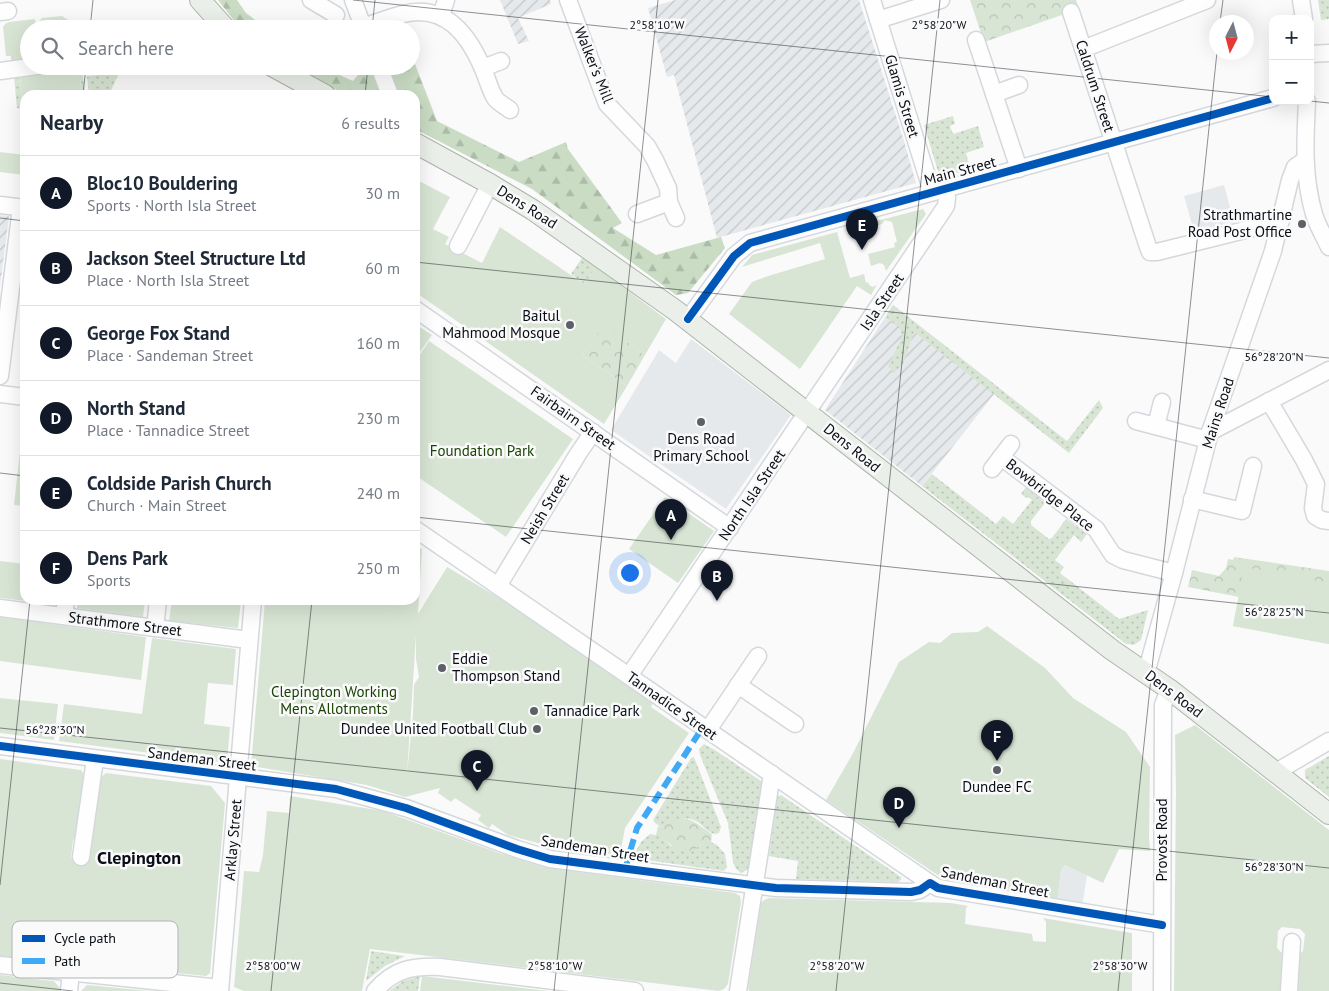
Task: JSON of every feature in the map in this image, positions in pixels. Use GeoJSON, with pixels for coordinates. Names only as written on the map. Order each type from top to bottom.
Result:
{"type":"FeatureCollection","features":[{"type":"Feature","properties":{"kind":"main road"},"geometry":{"type":"LineString","coordinates":[[200,0],[218,20]]}},
{"type":"Feature","properties":{"kind":"main road"},"geometry":{"type":"LineString","coordinates":[[282,75],[297,88]]}},
{"type":"Feature","properties":{"kind":"main road","name":"Dens Road"},"geometry":{"type":"LineString","coordinates":[[420,146],[490,184],[560,227],[688,319],[808,412],[857,453],[1112,650],[1168,689],[1329,814]]}},
{"type":"Feature","properties":{"kind":"street"},"geometry":{"type":"LineString","coordinates":[[311,0],[336,15]]}},
{"type":"Feature","properties":{"kind":"street"},"geometry":{"type":"LineString","coordinates":[[353,0],[360,20]]}},
{"type":"Feature","properties":{"kind":"street","name":"Walker's Mill"},"geometry":{"type":"LineString","coordinates":[[568,0],[607,104],[647,146],[668,188],[669,202],[676,218]]}},
{"type":"Feature","properties":{"kind":"street","name":"Glamis Street"},"geometry":{"type":"LineString","coordinates":[[872,0],[939,191]]}},
{"type":"Feature","properties":{"kind":"street"},"geometry":{"type":"LineString","coordinates":[[878,20],[941,0]]}},
{"type":"Feature","properties":{"kind":"street"},"geometry":{"type":"LineString","coordinates":[[1083,48],[1207,0]]}},
{"type":"Feature","properties":{"kind":"street"},"geometry":{"type":"LineString","coordinates":[[1301,0],[1303,15]]}},
{"type":"Feature","properties":{"kind":"street"},"geometry":{"type":"LineString","coordinates":[[385,20],[405,13],[443,8],[473,47],[496,99],[510,110]]}},
{"type":"Feature","properties":{"kind":"street","name":"Caldrum Street"},"geometry":{"type":"LineString","coordinates":[[1071,12],[1150,252],[1157,252],[1280,221]]}},
{"type":"Feature","properties":{"kind":"street"},"geometry":{"type":"LineString","coordinates":[[976,40],[1019,168]]}},
{"type":"Feature","properties":{"kind":"street"},"geometry":{"type":"LineString","coordinates":[[1314,54],[1329,53]]}},
{"type":"Feature","properties":{"kind":"street"},"geometry":{"type":"LineString","coordinates":[[483,68],[501,61]]}},
{"type":"Feature","properties":{"kind":"street"},"geometry":{"type":"LineString","coordinates":[[0,71],[20,68]]}},
{"type":"Feature","properties":{"kind":"street"},"geometry":{"type":"LineString","coordinates":[[382,75],[388,90]]}},
{"type":"Feature","properties":{"kind":"street"},"geometry":{"type":"LineString","coordinates":[[994,94],[1019,86]]}},
{"type":"Feature","properties":{"kind":"street","name":"Main Street"},"geometry":{"type":"LineString","coordinates":[[688,319],[734,256],[750,243],[1269,99]]}},
{"type":"Feature","properties":{"kind":"street"},"geometry":{"type":"LineString","coordinates":[[1307,105],[1305,160],[1307,185],[1322,215],[1329,247]]}},
{"type":"Feature","properties":{"kind":"street","name":"Mains Road"},"geometry":{"type":"LineString","coordinates":[[1146,674],[1209,436],[1273,251],[1290,180],[1295,167],[1305,160]]}},
{"type":"Feature","properties":{"kind":"street"},"geometry":{"type":"LineString","coordinates":[[458,246],[490,184]]}},
{"type":"Feature","properties":{"kind":"street","name":"Isla Street"},"geometry":{"type":"LineString","coordinates":[[808,412],[946,206],[947,198],[939,191]]}},
{"type":"Feature","properties":{"kind":"street"},"geometry":{"type":"LineString","coordinates":[[637,214],[669,202]]}},
{"type":"Feature","properties":{"kind":"street"},"geometry":{"type":"LineString","coordinates":[[0,205],[20,208]]}},
{"type":"Feature","properties":{"kind":"street"},"geometry":{"type":"LineString","coordinates":[[0,376],[20,230]]}},
{"type":"Feature","properties":{"kind":"street","name":"Fairbairn Street"},"geometry":{"type":"LineString","coordinates":[[420,312],[730,528]]}},
{"type":"Feature","properties":{"kind":"street"},"geometry":{"type":"LineString","coordinates":[[1136,421],[1209,436],[1269,401],[1329,370]]}},
{"type":"Feature","properties":{"kind":"street"},"geometry":{"type":"LineString","coordinates":[[0,394],[20,396]]}},
{"type":"Feature","properties":{"kind":"street"},"geometry":{"type":"LineString","coordinates":[[1269,401],[1316,484],[1313,508],[1315,516],[1329,521]]}},
{"type":"Feature","properties":{"kind":"street"},"geometry":{"type":"LineString","coordinates":[[1156,426],[1162,402]]}},
{"type":"Feature","properties":{"kind":"street","name":"North Isla Street"},"geometry":{"type":"LineString","coordinates":[[629,676],[808,412]]}},
{"type":"Feature","properties":{"kind":"street","name":"Neish Street"},"geometry":{"type":"LineString","coordinates":[[498,586],[593,432]]}},
{"type":"Feature","properties":{"kind":"street","name":"Bowbridge Place"},"geometry":{"type":"LineString","coordinates":[[1001,457],[1096,529],[1113,555],[1122,560],[1174,574]]}},
{"type":"Feature","properties":{"kind":"street"},"geometry":{"type":"LineString","coordinates":[[1192,499],[1242,510],[1253,466]]}},
{"type":"Feature","properties":{"kind":"street","name":"Tannadice Street"},"geometry":{"type":"LineString","coordinates":[[420,532],[930,883]]}},
{"type":"Feature","properties":{"kind":"street"},"geometry":{"type":"LineString","coordinates":[[155,628],[157,605]]}},
{"type":"Feature","properties":{"kind":"street","name":"Arklay Street"},"geometry":{"type":"LineString","coordinates":[[220,989],[253,605]]}},
{"type":"Feature","properties":{"kind":"street","name":"Strathmore Street"},"geometry":{"type":"LineString","coordinates":[[0,608],[65,608],[155,628],[250,640]]}},
{"type":"Feature","properties":{"kind":"street"},"geometry":{"type":"LineString","coordinates":[[708,730],[758,656]]}},
{"type":"Feature","properties":{"kind":"street"},"geometry":{"type":"LineString","coordinates":[[738,686],[795,724]]}},
{"type":"Feature","properties":{"kind":"street","name":"Provost Road"},"geometry":{"type":"LineString","coordinates":[[1162,991],[1163,706],[1168,689]]}},
{"type":"Feature","properties":{"kind":"street"},"geometry":{"type":"LineString","coordinates":[[1276,772],[1329,741]]}},
{"type":"Feature","properties":{"kind":"street","name":"Sandeman Street"},"geometry":{"type":"LineString","coordinates":[[0,746],[336,789],[406,808],[517,849],[550,858],[776,888],[911,892],[920,890],[930,883],[938,888],[1162,925]]}},
{"type":"Feature","properties":{"kind":"street"},"geometry":{"type":"LineString","coordinates":[[81,857],[95,758]]}},
{"type":"Feature","properties":{"kind":"street"},"geometry":{"type":"LineString","coordinates":[[738,991],[772,774]]}},
{"type":"Feature","properties":{"kind":"street"},"geometry":{"type":"LineString","coordinates":[[1289,991],[1292,942]]}},
{"type":"Feature","properties":{"kind":"street"},"geometry":{"type":"LineString","coordinates":[[375,991],[384,981],[402,970],[421,966],[635,991]]}},
{"type":"Feature","properties":{"kind":"street"},"geometry":{"type":"LineString","coordinates":[[69,991],[70,978]]}},
{"type":"Feature","properties":{"kind":"street"},"geometry":{"type":"LineString","coordinates":[[124,978],[220,989]]}},
{"type":"Feature","properties":{"kind":"shaded area"},"geometry":{"type":"Polygon","coordinates":[[[500,0],[550,0],[551,4],[518,18],[529,41],[518,44],[500,0]]]}},
{"type":"Feature","properties":{"kind":"shaded area"},"geometry":{"type":"Polygon","coordinates":[[[675,0],[859,0],[916,183],[717,238],[674,75],[667,77],[648,8],[675,0]]]}},
{"type":"Feature","properties":{"kind":"shaded area"},"geometry":{"type":"Polygon","coordinates":[[[1224,185],[1234,222],[1194,232],[1184,196],[1224,185]]]}},
{"type":"Feature","properties":{"kind":"shaded area"},"geometry":{"type":"Polygon","coordinates":[[[0,215],[9,216],[0,286],[0,215]]]}},
{"type":"Feature","properties":{"kind":"shaded area"},"geometry":{"type":"Polygon","coordinates":[[[893,305],[999,388],[922,486],[825,410],[893,305]]]}},
{"type":"Feature","properties":{"kind":"shaded area","name":"Dens Road Primary School"},"geometry":{"type":"Polygon","coordinates":[[[691,339],[791,415],[726,509],[611,430],[659,350],[676,363],[691,339]]]}},
{"type":"Feature","properties":{"kind":"shaded area"},"geometry":{"type":"Polygon","coordinates":[[[1065,865],[1087,875],[1082,907],[1057,904],[1061,870],[1065,865]]]}},
{"type":"Feature","properties":{"kind":"green space"},"geometry":{"type":"Polygon","coordinates":[[[218,0],[237,0],[246,13],[255,20],[234,20],[218,0]]]}},
{"type":"Feature","properties":{"kind":"green space"},"geometry":{"type":"Polygon","coordinates":[[[970,0],[1076,0],[1079,9],[984,42],[970,0]]]}},
{"type":"Feature","properties":{"kind":"green space"},"geometry":{"type":"Polygon","coordinates":[[[1318,0],[1329,0],[1329,19],[1321,20],[1318,0]]]}},
{"type":"Feature","properties":{"kind":"green space"},"geometry":{"type":"Polygon","coordinates":[[[62,16],[68,20],[40,20],[42,18],[62,16]]]}},
{"type":"Feature","properties":{"kind":"green space"},"geometry":{"type":"Polygon","coordinates":[[[20,21],[20,60],[11,61],[11,56],[6,56],[3,27],[9,22],[20,21]]]}},
{"type":"Feature","properties":{"kind":"green space"},"geometry":{"type":"Polygon","coordinates":[[[80,75],[83,75],[84,90],[81,90],[80,75]]]}},
{"type":"Feature","properties":{"kind":"green space"},"geometry":{"type":"Polygon","coordinates":[[[80,75],[81,90],[21,90],[20,76],[80,75]]]}},
{"type":"Feature","properties":{"kind":"green space"},"geometry":{"type":"Polygon","coordinates":[[[118,75],[111,90],[88,90],[87,76],[118,75]]]}},
{"type":"Feature","properties":{"kind":"green space"},"geometry":{"type":"Polygon","coordinates":[[[308,75],[339,75],[353,81],[358,75],[373,75],[379,90],[337,90],[308,75]]]}},
{"type":"Feature","properties":{"kind":"green space"},"geometry":{"type":"Polygon","coordinates":[[[389,75],[419,75],[437,121],[519,162],[566,142],[568,149],[622,223],[613,228],[656,255],[721,237],[725,248],[688,293],[676,295],[532,189],[420,132],[420,90],[395,90],[389,75]]]}},
{"type":"Feature","properties":{"kind":"green space"},"geometry":{"type":"Polygon","coordinates":[[[20,76],[20,108],[17,108],[14,77],[20,76]]]}},
{"type":"Feature","properties":{"kind":"green space"},"geometry":{"type":"Polygon","coordinates":[[[953,116],[955,124],[950,126],[953,134],[978,126],[984,147],[966,153],[970,169],[940,178],[924,125],[953,116]]]}},
{"type":"Feature","properties":{"kind":"green space"},"geometry":{"type":"Polygon","coordinates":[[[0,152],[20,154],[20,174],[0,172],[0,152]]]}},
{"type":"Feature","properties":{"kind":"green space"},"geometry":{"type":"Polygon","coordinates":[[[420,182],[450,197],[433,229],[449,237],[445,244],[482,263],[500,227],[584,284],[596,267],[666,319],[645,355],[603,325],[582,355],[627,386],[604,424],[420,295],[420,182]]]}},
{"type":"Feature","properties":{"kind":"green space"},"geometry":{"type":"Polygon","coordinates":[[[923,209],[926,214],[886,271],[884,265],[880,263],[871,266],[868,254],[895,247],[894,243],[897,242],[892,222],[885,220],[882,224],[863,230],[861,225],[923,209]]]}},
{"type":"Feature","properties":{"kind":"green space"},"geometry":{"type":"Polygon","coordinates":[[[837,232],[850,278],[864,274],[866,283],[868,282],[873,287],[877,285],[871,295],[857,286],[800,369],[729,314],[752,282],[825,259],[820,243],[742,267],[752,255],[837,232]]]}},
{"type":"Feature","properties":{"kind":"green space"},"geometry":{"type":"Polygon","coordinates":[[[582,258],[596,267],[584,284],[571,274],[582,258]]]}},
{"type":"Feature","properties":{"kind":"green space"},"geometry":{"type":"Polygon","coordinates":[[[893,305],[1067,441],[1099,400],[1103,408],[1069,453],[914,332],[903,364],[894,373],[888,366],[902,337],[900,329],[886,317],[893,305]]]}},
{"type":"Feature","properties":{"kind":"green space"},"geometry":{"type":"Polygon","coordinates":[[[603,324],[645,355],[627,386],[582,355],[603,324]]]}},
{"type":"Feature","properties":{"kind":"green space"},"geometry":{"type":"Polygon","coordinates":[[[420,327],[432,335],[420,352],[420,327]]]}},
{"type":"Feature","properties":{"kind":"green space","name":"Foundation Park"},"geometry":{"type":"Polygon","coordinates":[[[429,341],[573,439],[506,537],[420,478],[420,354],[429,341]]]}},
{"type":"Feature","properties":{"kind":"green space"},"geometry":{"type":"Polygon","coordinates":[[[20,452],[20,506],[14,505],[20,452]]]}},
{"type":"Feature","properties":{"kind":"green space"},"geometry":{"type":"Polygon","coordinates":[[[932,474],[996,524],[1003,516],[1013,524],[1032,500],[1021,494],[1026,487],[1045,503],[1031,521],[1031,525],[1049,539],[1052,538],[1066,519],[1087,534],[1081,542],[1074,535],[1055,560],[1064,567],[1060,573],[1119,619],[1148,610],[1141,640],[1134,645],[1126,644],[922,486],[932,474]]]}},
{"type":"Feature","properties":{"kind":"green space"},"geometry":{"type":"Polygon","coordinates":[[[665,497],[714,531],[678,583],[629,549],[665,497]]]}},
{"type":"Feature","properties":{"kind":"green space","name":"Tannadice Park"},"geometry":{"type":"Polygon","coordinates":[[[420,548],[422,549],[420,582],[420,548]]]}},
{"type":"Feature","properties":{"kind":"green space"},"geometry":{"type":"Polygon","coordinates":[[[1234,557],[1329,571],[1329,644],[1233,626],[1239,597],[1188,587],[1192,570],[1219,576],[1226,568],[1228,559],[1233,560],[1234,557]]]}},
{"type":"Feature","properties":{"kind":"green space"},"geometry":{"type":"Polygon","coordinates":[[[0,561],[20,563],[20,600],[0,598],[0,561]]]}},
{"type":"Feature","properties":{"kind":"green space","name":"Tannadice Park"},"geometry":{"type":"Polygon","coordinates":[[[447,567],[501,599],[653,703],[651,707],[689,733],[625,828],[620,855],[556,848],[508,835],[492,824],[489,828],[478,820],[481,815],[455,798],[451,802],[438,793],[440,788],[405,797],[367,785],[251,766],[265,605],[419,605],[418,614],[447,567]],[[416,635],[407,774],[414,685],[419,677],[416,659],[416,635]]]}},
{"type":"Feature","properties":{"kind":"green space"},"geometry":{"type":"Polygon","coordinates":[[[1244,567],[1329,583],[1329,644],[1233,626],[1244,567]]]}},
{"type":"Feature","properties":{"kind":"green space"},"geometry":{"type":"Polygon","coordinates":[[[77,605],[144,605],[143,617],[77,608],[77,605]]]}},
{"type":"Feature","properties":{"kind":"green space"},"geometry":{"type":"Polygon","coordinates":[[[171,605],[240,605],[238,628],[169,621],[171,605]]]}},
{"type":"Feature","properties":{"kind":"green space"},"geometry":{"type":"Polygon","coordinates":[[[0,617],[146,637],[141,680],[0,661],[0,617]]]}},
{"type":"Feature","properties":{"kind":"green space"},"geometry":{"type":"Polygon","coordinates":[[[987,626],[1045,668],[1073,698],[1126,732],[1150,767],[1150,851],[1119,849],[1103,883],[1065,865],[1061,870],[1057,904],[951,884],[826,800],[852,755],[899,662],[929,642],[940,643],[952,633],[978,632],[987,626]]]}},
{"type":"Feature","properties":{"kind":"green space"},"geometry":{"type":"Polygon","coordinates":[[[152,638],[236,649],[233,685],[208,683],[204,724],[230,727],[227,763],[59,741],[64,704],[142,714],[152,638]]]}},
{"type":"Feature","properties":{"kind":"green space"},"geometry":{"type":"Polygon","coordinates":[[[0,698],[58,704],[54,740],[0,733],[0,698]]]}},
{"type":"Feature","properties":{"kind":"green space"},"geometry":{"type":"Polygon","coordinates":[[[1195,725],[1329,830],[1329,991],[1296,991],[1298,955],[1303,951],[1305,934],[1300,929],[1282,927],[1278,931],[1277,948],[1282,953],[1280,991],[1174,991],[1175,735],[1195,725]]]}},
{"type":"Feature","properties":{"kind":"green space"},"geometry":{"type":"Polygon","coordinates":[[[704,744],[761,781],[763,788],[750,866],[741,873],[736,869],[733,862],[728,823],[700,755],[699,749],[704,744]]]}},
{"type":"Feature","properties":{"kind":"green space"},"geometry":{"type":"Polygon","coordinates":[[[1329,756],[1329,797],[1305,778],[1305,770],[1329,756]]]}},
{"type":"Feature","properties":{"kind":"green space"},"geometry":{"type":"Polygon","coordinates":[[[694,757],[721,827],[719,833],[710,832],[699,823],[689,819],[680,819],[661,827],[653,820],[691,758],[694,757]]]}},
{"type":"Feature","properties":{"kind":"green space"},"geometry":{"type":"Polygon","coordinates":[[[0,759],[81,770],[85,776],[77,836],[73,840],[71,858],[90,860],[100,778],[106,773],[211,786],[225,803],[210,973],[206,976],[178,973],[178,921],[12,921],[12,957],[0,956],[0,759]]]}},
{"type":"Feature","properties":{"kind":"green space"},"geometry":{"type":"Polygon","coordinates":[[[781,795],[901,877],[901,880],[898,882],[796,879],[798,861],[769,856],[777,797],[781,795]]]}},
{"type":"Feature","properties":{"kind":"green space"},"geometry":{"type":"Polygon","coordinates":[[[290,796],[383,811],[499,853],[548,868],[735,893],[740,896],[741,902],[728,984],[719,991],[370,949],[362,991],[244,991],[234,987],[244,871],[259,872],[263,855],[267,811],[289,813],[290,796]]]}},
{"type":"Feature","properties":{"kind":"green space"},"geometry":{"type":"Polygon","coordinates":[[[680,818],[694,822],[712,834],[711,842],[692,850],[684,851],[675,848],[656,835],[658,826],[661,827],[680,818]]]}},
{"type":"Feature","properties":{"kind":"green space"},"geometry":{"type":"Polygon","coordinates":[[[650,834],[661,836],[671,846],[699,847],[705,842],[711,842],[717,845],[725,854],[727,867],[724,871],[639,859],[635,853],[641,842],[650,834]]]}},
{"type":"Feature","properties":{"kind":"green space"},"geometry":{"type":"Polygon","coordinates":[[[769,898],[951,903],[968,906],[966,908],[965,924],[1032,934],[1033,941],[1046,942],[1046,922],[1043,918],[1132,933],[1132,991],[749,991],[761,903],[769,898]]]}},
{"type":"Feature","properties":{"kind":"green space"},"geometry":{"type":"Polygon","coordinates":[[[371,951],[405,956],[385,966],[366,981],[371,951]]]}},
{"type":"Feature","properties":{"kind":"green space"},"geometry":{"type":"Polygon","coordinates":[[[0,975],[12,976],[12,978],[54,981],[62,991],[0,991],[0,975]]]}},
{"type":"Feature","properties":{"kind":"green space"},"geometry":{"type":"Polygon","coordinates":[[[420,976],[418,991],[389,991],[403,981],[420,976]]]}},
{"type":"Feature","properties":{"kind":"green space"},"geometry":{"type":"Polygon","coordinates":[[[422,976],[548,991],[420,991],[422,976]]]}},
{"type":"Feature","properties":{"kind":"green space"},"geometry":{"type":"Polygon","coordinates":[[[87,985],[150,991],[81,991],[87,985]]]}},
{"type":"Feature","properties":{"kind":"marked path"},"geometry":{"type":"LineString","coordinates":[[626,868],[637,828],[703,727]]}},
{"type":"Feature","properties":{"kind":"cycle path"},"geometry":{"type":"LineString","coordinates":[[688,319],[734,256],[750,243],[1269,99]]}},
{"type":"Feature","properties":{"kind":"cycle path"},"geometry":{"type":"LineString","coordinates":[[0,746],[336,789],[406,808],[517,849],[550,859],[776,888],[911,892],[920,890],[930,883],[938,888],[1162,925]]}},
{"type":"Feature","properties":{"kind":"place","name":"Strathmartine Road Post Office"},"geometry":{"type":"Point","coordinates":[1302,224]}},
{"type":"Feature","properties":{"kind":"place","name":"Coldside Parish Church"},"geometry":{"type":"Point","coordinates":[862,250]}},
{"type":"Feature","properties":{"kind":"place","name":"Baitul Mahmood Mosque"},"geometry":{"type":"Point","coordinates":[570,325]}},
{"type":"Feature","properties":{"kind":"place","name":"Dens Road Primary School"},"geometry":{"type":"Point","coordinates":[701,422]}},
{"type":"Feature","properties":{"kind":"place","name":"Bloc10 Bouldering"},"geometry":{"type":"Point","coordinates":[671,540]}},
{"type":"Feature","properties":{"kind":"place","name":"Jackson Steel Structure Ltd"},"geometry":{"type":"Point","coordinates":[717,601]}},
{"type":"Feature","properties":{"kind":"place","name":"Eddie Thompson Stand"},"geometry":{"type":"Point","coordinates":[442,668]}},
{"type":"Feature","properties":{"kind":"place","name":"Tannadice Park"},"geometry":{"type":"Point","coordinates":[534,711]}},
{"type":"Feature","properties":{"kind":"place","name":"Dundee United Football Club"},"geometry":{"type":"Point","coordinates":[537,729]}},
{"type":"Feature","properties":{"kind":"place","name":"Dens Park"},"geometry":{"type":"Point","coordinates":[997,761]}},
{"type":"Feature","properties":{"kind":"place","name":"Dundee FC"},"geometry":{"type":"Point","coordinates":[997,770]}},
{"type":"Feature","properties":{"kind":"place","name":"George Fox Stand"},"geometry":{"type":"Point","coordinates":[477,791]}},
{"type":"Feature","properties":{"kind":"place","name":"North Stand"},"geometry":{"type":"Point","coordinates":[899,828]}},
{"type":"Feature","properties":{"kind":"district","name":"Clepington"},"geometry":{"type":"Point","coordinates":[139,858]}},
{"type":"Feature","properties":{"kind":"park label","name":"Clepington Working Mens Allotments"},"geometry":{"type":"Point","coordinates":[334,700]}}]}
